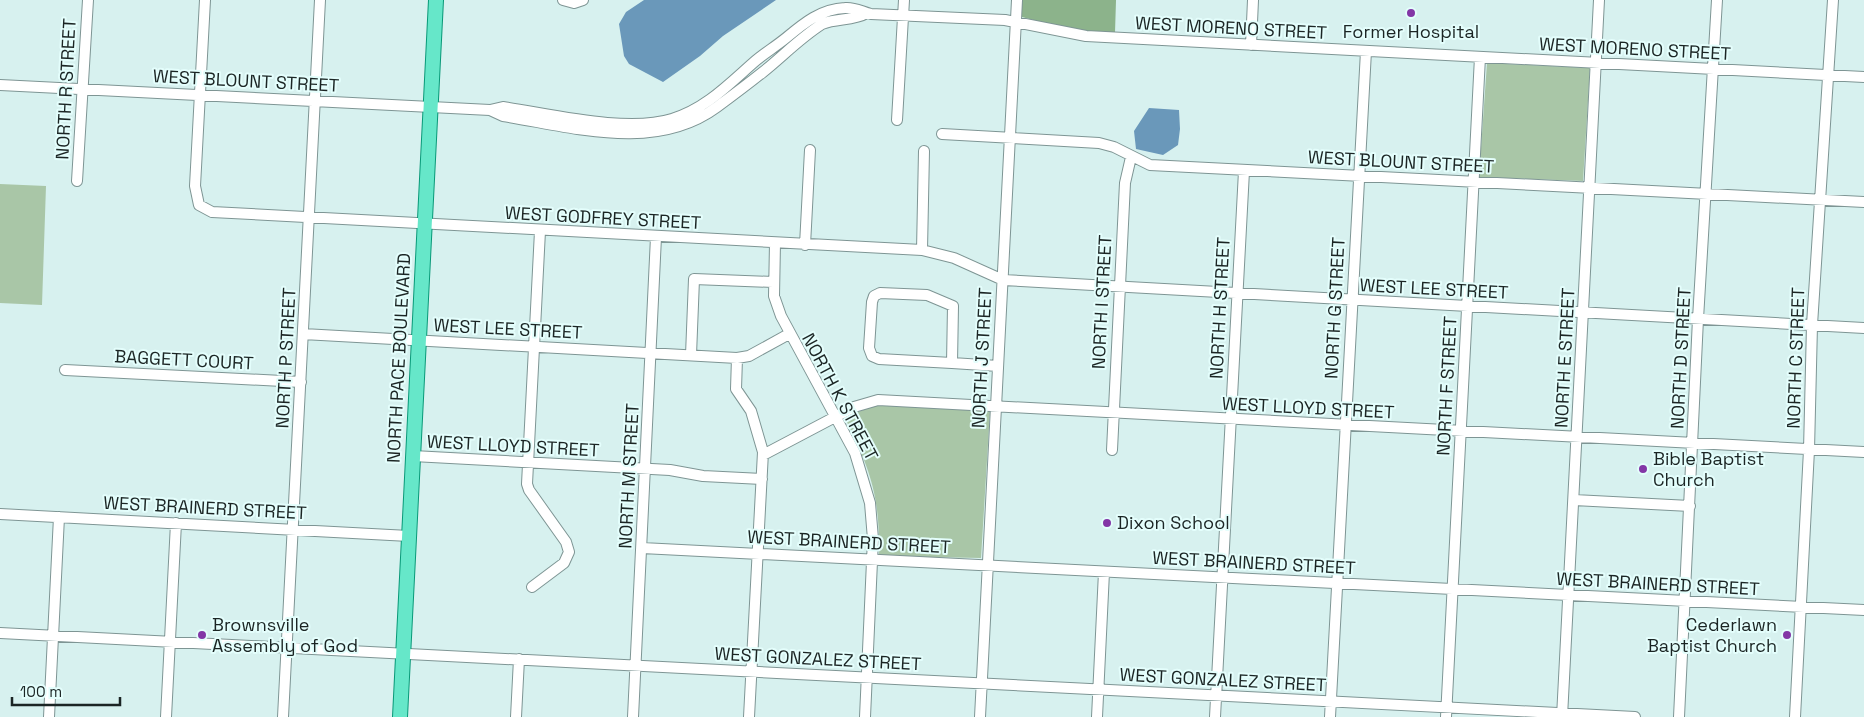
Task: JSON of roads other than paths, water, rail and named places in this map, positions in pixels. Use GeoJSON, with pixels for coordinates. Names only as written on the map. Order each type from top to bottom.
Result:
{"type":"FeatureCollection","features":[{"type":"Feature","properties":{"kind":"main road","name":"NORTH PACE BOULEVARD"},"geometry":{"type":"LineString","coordinates":[[400,717],[436,0]]}},
{"type":"Feature","properties":{"kind":"street","name":"NORTH R STREET"},"geometry":{"type":"LineString","coordinates":[[77,181],[88,0]]}},
{"type":"Feature","properties":{"kind":"street"},"geometry":{"type":"LineString","coordinates":[[200,96],[205,0]]}},
{"type":"Feature","properties":{"kind":"street","name":"NORTH P STREET"},"geometry":{"type":"LineString","coordinates":[[283,717],[320,0]]}},
{"type":"Feature","properties":{"kind":"street"},"geometry":{"type":"LineString","coordinates":[[563,0],[574,3],[583,0]]}},
{"type":"Feature","properties":{"kind":"street"},"geometry":{"type":"LineString","coordinates":[[898,120],[904,0]]}},
{"type":"Feature","properties":{"kind":"street","name":"NORTH J STREET"},"geometry":{"type":"LineString","coordinates":[[980,717],[1017,0]]}},
{"type":"Feature","properties":{"kind":"street"},"geometry":{"type":"LineString","coordinates":[[1251,45],[1253,0]]}},
{"type":"Feature","properties":{"kind":"street","name":"NORTH E STREET"},"geometry":{"type":"LineString","coordinates":[[1562,715],[1599,0]]}},
{"type":"Feature","properties":{"kind":"street","name":"NORTH D STREET"},"geometry":{"type":"LineString","coordinates":[[1680,717],[1694,444],[1698,319],[1707,194],[1717,0]]}},
{"type":"Feature","properties":{"kind":"street","name":"NORTH C STREET"},"geometry":{"type":"LineString","coordinates":[[1795,717],[1809,450],[1812,325],[1833,0]]}},
{"type":"Feature","properties":{"kind":"street","name":"WEST BLOUNT STREET"},"geometry":{"type":"LineString","coordinates":[[0,86],[490,110],[503,116],[596,125],[628,134],[662,132],[688,124],[708,108],[763,72],[811,31],[834,19],[854,18],[867,13]]}},
{"type":"Feature","properties":{"kind":"street","name":"WEST MORENO STREET"},"geometry":{"type":"LineString","coordinates":[[867,13],[1016,22],[1086,36],[1864,77]]}},
{"type":"Feature","properties":{"kind":"street","name":"NORTH G STREET"},"geometry":{"type":"LineString","coordinates":[[1330,717],[1366,51]]}},
{"type":"Feature","properties":{"kind":"street","name":"NORTH F STREET"},"geometry":{"type":"LineString","coordinates":[[1446,712],[1480,57]]}},
{"type":"Feature","properties":{"kind":"street","name":"WEST GODFREY STREET"},"geometry":{"type":"LineString","coordinates":[[200,96],[195,186],[199,205],[206,211],[218,214],[310,217],[540,231],[922,250],[954,258],[1003,280]]}},
{"type":"Feature","properties":{"kind":"street","name":"WEST BLOUNT STREET"},"geometry":{"type":"LineString","coordinates":[[942,134],[1099,143],[1150,165],[1864,202]]}},
{"type":"Feature","properties":{"kind":"street"},"geometry":{"type":"LineString","coordinates":[[805,245],[810,150]]}},
{"type":"Feature","properties":{"kind":"street"},"geometry":{"type":"LineString","coordinates":[[922,250],[924,151]]}},
{"type":"Feature","properties":{"kind":"street","name":"NORTH I STREET"},"geometry":{"type":"LineString","coordinates":[[1112,450],[1112,414],[1125,183],[1131,157]]}},
{"type":"Feature","properties":{"kind":"street","name":"NORTH H STREET"},"geometry":{"type":"LineString","coordinates":[[1215,717],[1244,171]]}},
{"type":"Feature","properties":{"kind":"street"},"geometry":{"type":"LineString","coordinates":[[532,587],[564,563],[569,552],[566,542],[529,490],[528,463],[540,231]]}},
{"type":"Feature","properties":{"kind":"street","name":"NORTH M STREET"},"geometry":{"type":"LineString","coordinates":[[633,717],[656,237]]}},
{"type":"Feature","properties":{"kind":"street","name":"NORTH K STREET"},"geometry":{"type":"LineString","coordinates":[[775,243],[773,282],[776,303],[789,334],[855,453],[866,486],[873,521],[873,560],[865,717]]}},
{"type":"Feature","properties":{"kind":"street"},"geometry":{"type":"LineString","coordinates":[[691,355],[694,279],[773,282]]}},
{"type":"Feature","properties":{"kind":"street","name":"WEST LEE STREET"},"geometry":{"type":"LineString","coordinates":[[1003,280],[1237,295],[1864,328]]}},
{"type":"Feature","properties":{"kind":"street"},"geometry":{"type":"LineString","coordinates":[[952,363],[953,306],[927,295],[880,293],[874,296],[869,348],[872,356],[879,359],[998,366]]}},
{"type":"Feature","properties":{"kind":"street","name":"WEST LEE STREET"},"geometry":{"type":"LineString","coordinates":[[304,334],[737,358]]}},
{"type":"Feature","properties":{"kind":"street"},"geometry":{"type":"LineString","coordinates":[[749,717],[763,455],[762,443],[752,422],[751,411],[736,389],[737,358],[749,356],[789,334]]}},
{"type":"Feature","properties":{"kind":"street","name":"BAGGETT COURT"},"geometry":{"type":"LineString","coordinates":[[66,370],[301,382]]}},
{"type":"Feature","properties":{"kind":"street","name":"WEST LLOYD STREET"},"geometry":{"type":"LineString","coordinates":[[763,455],[861,404],[878,400],[1112,414],[1864,452]]}},
{"type":"Feature","properties":{"kind":"street","name":"WEST LLOYD STREET"},"geometry":{"type":"LineString","coordinates":[[413,456],[670,470],[702,476],[762,478]]}},
{"type":"Feature","properties":{"kind":"street"},"geometry":{"type":"LineString","coordinates":[[1574,500],[1690,506]]}},
{"type":"Feature","properties":{"kind":"street","name":"WEST BRAINERD STREET"},"geometry":{"type":"LineString","coordinates":[[0,514],[409,536]]}},
{"type":"Feature","properties":{"kind":"street"},"geometry":{"type":"LineString","coordinates":[[49,717],[59,517]]}},
{"type":"Feature","properties":{"kind":"street"},"geometry":{"type":"LineString","coordinates":[[166,717],[176,523]]}},
{"type":"Feature","properties":{"kind":"street","name":"WEST BRAINERD STREET"},"geometry":{"type":"LineString","coordinates":[[642,548],[1864,610]]}},
{"type":"Feature","properties":{"kind":"street"},"geometry":{"type":"LineString","coordinates":[[1097,717],[1104,572]]}},
{"type":"Feature","properties":{"kind":"street","name":"WEST GONZALEZ STREET"},"geometry":{"type":"LineString","coordinates":[[0,633],[1331,702],[1446,712],[1635,717]]}},
{"type":"Feature","properties":{"kind":"street"},"geometry":{"type":"LineString","coordinates":[[516,717],[519,659]]}},
{"type":"Feature","properties":{"kind":"water"},"geometry":{"type":"Polygon","coordinates":[[[644,0],[776,0],[723,36],[700,56],[663,82],[629,64],[624,56],[619,24],[626,12],[644,0]]]}},
{"type":"Feature","properties":{"kind":"water"},"geometry":{"type":"Polygon","coordinates":[[[1149,108],[1179,110],[1180,129],[1178,145],[1163,155],[1136,149],[1134,131],[1149,108]]]}},
{"type":"Feature","properties":{"kind":"place","name":"Former Hospital"},"geometry":{"type":"Point","coordinates":[1411,13]}},
{"type":"Feature","properties":{"kind":"place","name":"Bible Baptist Church"},"geometry":{"type":"Point","coordinates":[1643,469]}},
{"type":"Feature","properties":{"kind":"place","name":"Dixon School"},"geometry":{"type":"Point","coordinates":[1107,523]}},
{"type":"Feature","properties":{"kind":"place","name":"Brownsville Assembly of God"},"geometry":{"type":"Point","coordinates":[202,635]}},
{"type":"Feature","properties":{"kind":"place","name":"Cederlawn Baptist Church"},"geometry":{"type":"Point","coordinates":[1787,635]}}]}
